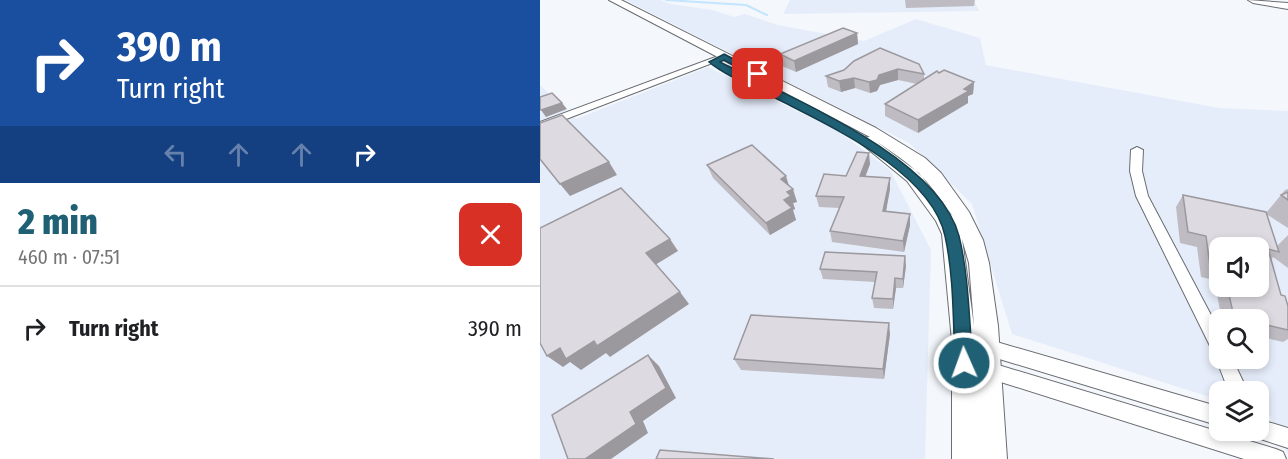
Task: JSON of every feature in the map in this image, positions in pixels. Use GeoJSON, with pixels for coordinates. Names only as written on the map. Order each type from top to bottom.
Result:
{"type":"FeatureCollection","features":[{"type":"Feature","properties":{"kind":"street"},"geometry":{"type":"LineString","coordinates":[[603,0],[719,59],[880,136],[919,162],[935,177],[960,212],[973,240],[979,263],[992,459]]}},
{"type":"Feature","properties":{"kind":"street"},"geometry":{"type":"LineString","coordinates":[[614,0],[861,138],[914,177],[944,218],[952,234],[964,341],[968,459]]}},
{"type":"Feature","properties":{"kind":"street"},"geometry":{"type":"LineString","coordinates":[[1253,0],[1288,5]]}},
{"type":"Feature","properties":{"kind":"street"},"geometry":{"type":"LineString","coordinates":[[1267,0],[1288,5]]}},
{"type":"Feature","properties":{"kind":"street"},"geometry":{"type":"LineString","coordinates":[[540,126],[719,59]]}},
{"type":"Feature","properties":{"kind":"street"},"geometry":{"type":"LineString","coordinates":[[1137,150],[1136,171],[1142,196],[1209,328]]}},
{"type":"Feature","properties":{"kind":"street"},"geometry":{"type":"LineString","coordinates":[[964,341],[1209,414]]}},
{"type":"Feature","properties":{"kind":"street"},"geometry":{"type":"LineString","coordinates":[[964,363],[1276,459]]}},
{"type":"Feature","properties":{"kind":"street"},"geometry":{"type":"LineString","coordinates":[[1269,432],[1288,438]]}},
{"type":"Feature","properties":{"kind":"shaded area"},"geometry":{"type":"Polygon","coordinates":[[[625,0],[661,0],[671,4],[713,10],[734,17],[745,14],[778,25],[864,41],[916,19],[980,38],[986,65],[1219,108],[1288,111],[1288,454],[1269,416],[1269,381],[1209,381],[1209,397],[1012,334],[972,204],[909,143],[625,0]]]}},
{"type":"Feature","properties":{"kind":"shaded area"},"geometry":{"type":"Polygon","coordinates":[[[790,0],[974,0],[979,11],[783,14],[790,0]]]}},
{"type":"Feature","properties":{"kind":"shaded area"},"geometry":{"type":"Polygon","coordinates":[[[708,67],[841,133],[890,170],[931,250],[925,459],[540,459],[540,85],[576,119],[708,67]]]}},
{"type":"Feature","properties":{"kind":"building"},"geometry":{"type":"Polygon","coordinates":[[[843,28],[857,33],[794,61],[780,54],[843,28]]]}},
{"type":"Feature","properties":{"kind":"building"},"geometry":{"type":"Polygon","coordinates":[[[880,48],[919,64],[924,74],[898,69],[879,75],[877,80],[869,82],[854,78],[839,81],[826,76],[844,70],[854,61],[880,48]]]}},
{"type":"Feature","properties":{"kind":"building"},"geometry":{"type":"Polygon","coordinates":[[[944,70],[974,82],[964,89],[969,91],[918,120],[885,104],[937,71],[939,73],[944,70]]]}},
{"type":"Feature","properties":{"kind":"building"},"geometry":{"type":"Polygon","coordinates":[[[552,93],[562,103],[541,110],[540,97],[552,93]]]}},
{"type":"Feature","properties":{"kind":"building"},"geometry":{"type":"Polygon","coordinates":[[[562,115],[609,162],[560,184],[540,159],[540,123],[562,115]]]}},
{"type":"Feature","properties":{"kind":"building"},"geometry":{"type":"Polygon","coordinates":[[[752,145],[786,176],[781,179],[793,189],[787,192],[791,196],[784,200],[792,208],[766,223],[707,165],[752,145]]]}},
{"type":"Feature","properties":{"kind":"building"},"geometry":{"type":"Polygon","coordinates":[[[857,152],[869,153],[860,176],[890,178],[883,211],[910,214],[903,241],[830,231],[844,197],[816,196],[824,174],[846,176],[857,152]]]}},
{"type":"Feature","properties":{"kind":"building"},"geometry":{"type":"Polygon","coordinates":[[[621,188],[670,239],[646,253],[680,292],[597,346],[594,341],[566,359],[560,348],[547,356],[540,343],[540,228],[621,188]]]}},
{"type":"Feature","properties":{"kind":"building"},"geometry":{"type":"Polygon","coordinates":[[[1288,192],[1288,200],[1281,195],[1288,192]]]}},
{"type":"Feature","properties":{"kind":"building"},"geometry":{"type":"Polygon","coordinates":[[[1183,195],[1266,212],[1279,252],[1269,249],[1269,237],[1209,237],[1209,258],[1206,236],[1188,232],[1183,195]]]}},
{"type":"Feature","properties":{"kind":"building"},"geometry":{"type":"Polygon","coordinates":[[[825,252],[905,256],[903,279],[895,278],[893,299],[872,298],[877,272],[820,269],[825,252]]]}},
{"type":"Feature","properties":{"kind":"building"},"geometry":{"type":"Polygon","coordinates":[[[1269,253],[1281,295],[1285,296],[1288,306],[1288,330],[1269,326],[1269,309],[1232,309],[1229,297],[1269,297],[1269,253]]]}},
{"type":"Feature","properties":{"kind":"building"},"geometry":{"type":"Polygon","coordinates":[[[751,315],[889,323],[883,369],[734,359],[751,315]]]}},
{"type":"Feature","properties":{"kind":"building"},"geometry":{"type":"Polygon","coordinates":[[[648,355],[666,388],[630,412],[636,424],[585,459],[568,459],[552,415],[648,355]]]}},
{"type":"Feature","properties":{"kind":"building"},"geometry":{"type":"Polygon","coordinates":[[[660,450],[774,459],[656,459],[660,450]]]}},
{"type":"Feature","properties":{"kind":"waterway"},"geometry":{"type":"LineString","coordinates":[[666,0],[746,5],[767,15]]}},
{"type":"Feature","properties":{"kind":"route"},"geometry":{"type":"LineString","coordinates":[[758,74],[724,57],[713,62],[861,138],[905,169],[930,197],[952,234],[958,276],[964,363]]}}]}
